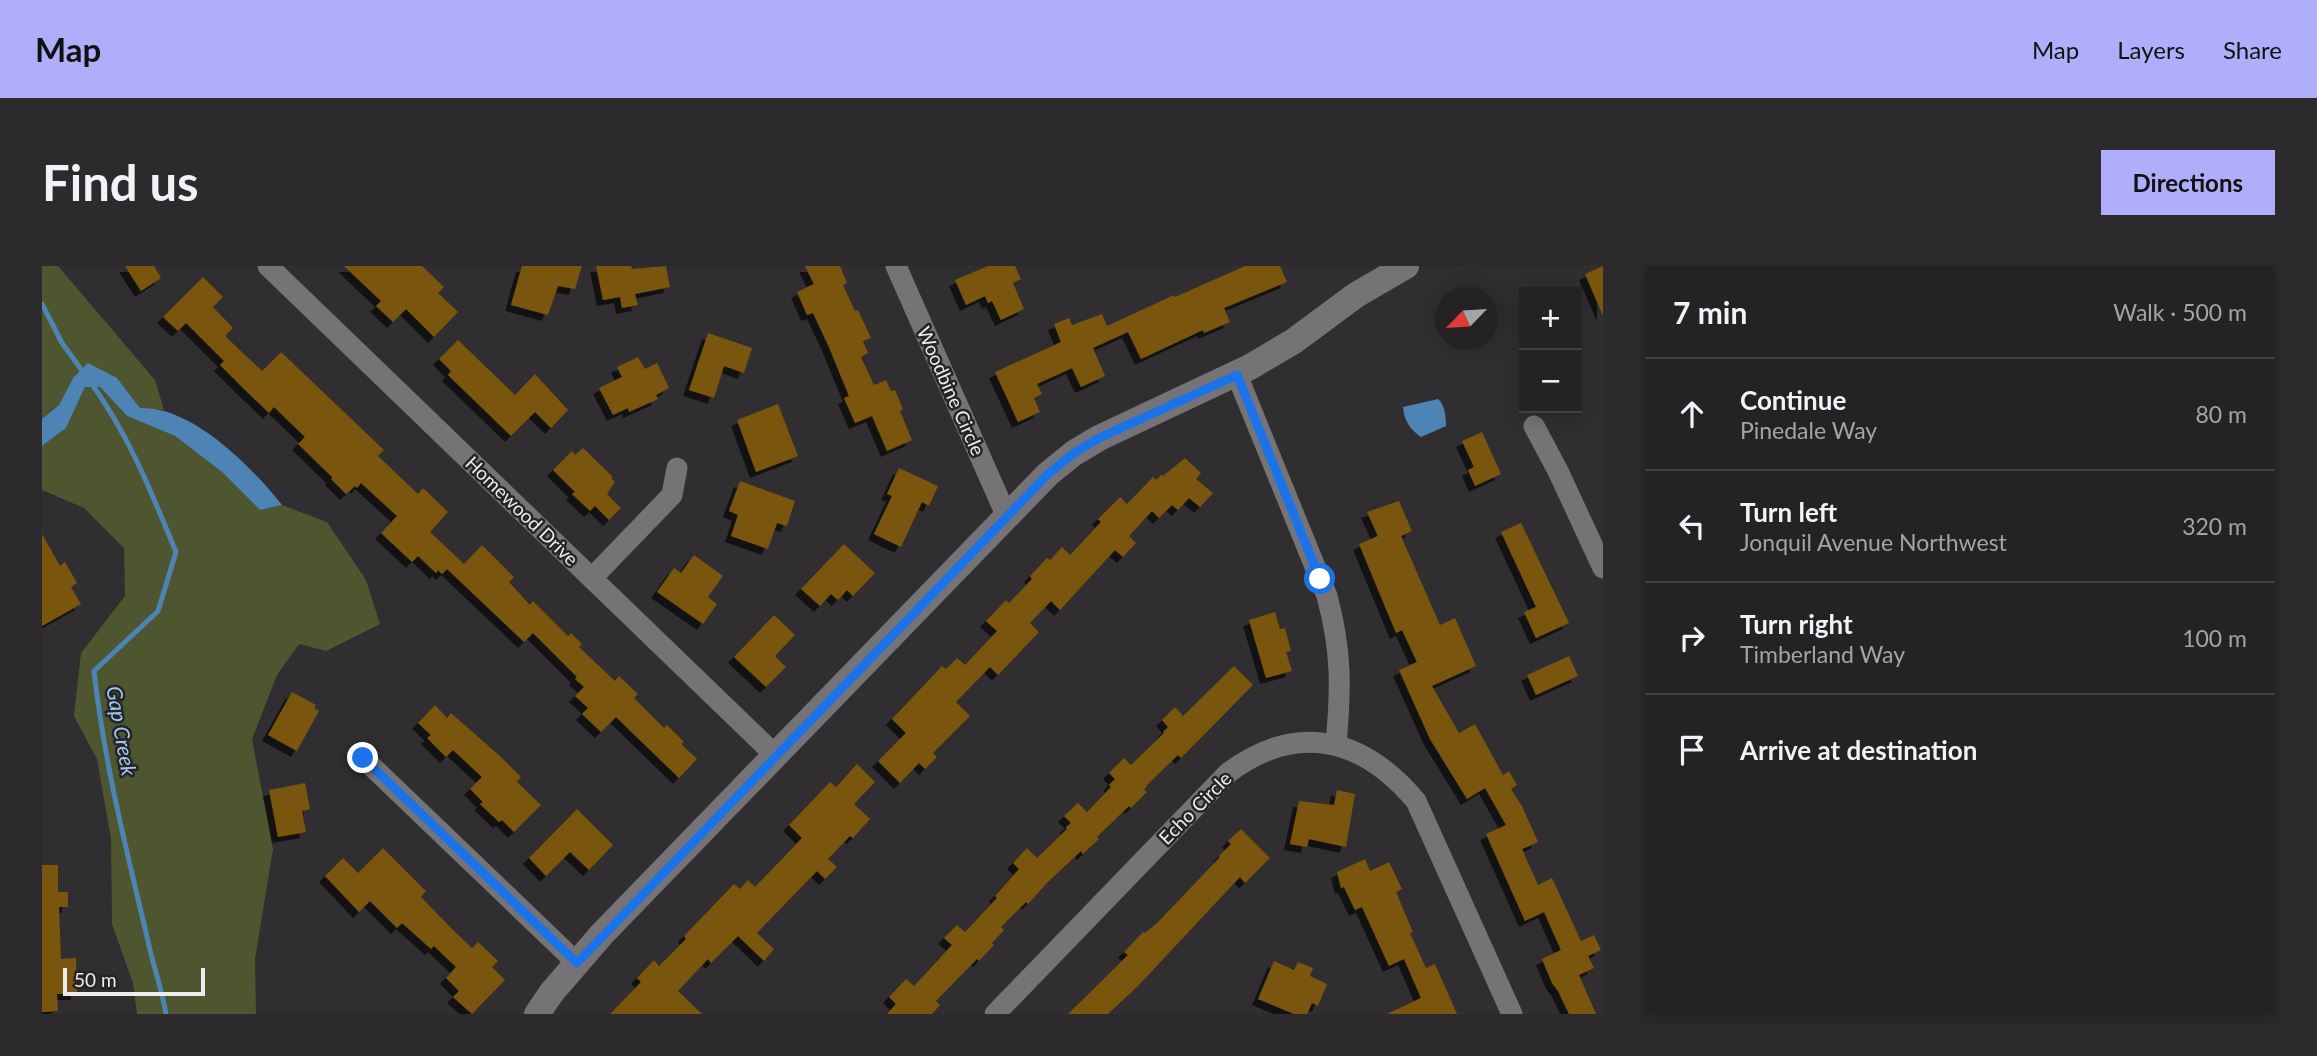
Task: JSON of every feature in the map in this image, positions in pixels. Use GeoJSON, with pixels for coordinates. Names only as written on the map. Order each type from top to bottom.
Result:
{"type":"FeatureCollection","features":[{"type":"Feature","properties":{"kind":"street","name":"Homewood Drive"},"geometry":{"type":"LineString","coordinates":[[268,266],[775,755]]}},
{"type":"Feature","properties":{"kind":"street","name":"Woodbine Circle"},"geometry":{"type":"LineString","coordinates":[[896,266],[1007,517]]}},
{"type":"Feature","properties":{"kind":"street"},"geometry":{"type":"LineString","coordinates":[[537,1014],[577,963],[1048,474],[1074,453],[1099,438],[1237,375],[1294,341],[1356,295],[1406,266]]}},
{"type":"Feature","properties":{"kind":"street"},"geometry":{"type":"LineString","coordinates":[[1237,375],[1327,596],[1333,618],[1338,647],[1340,690],[1336,745]]}},
{"type":"Feature","properties":{"kind":"street"},"geometry":{"type":"LineString","coordinates":[[1534,426],[1559,471],[1603,568]]}},
{"type":"Feature","properties":{"kind":"street"},"geometry":{"type":"LineString","coordinates":[[592,578],[672,495],[677,468]]}},
{"type":"Feature","properties":{"kind":"street","name":"Echo Circle"},"geometry":{"type":"LineString","coordinates":[[995,1014],[1228,773],[1257,755],[1287,745],[1316,742],[1336,745],[1365,756],[1390,773],[1416,801],[1512,1014]]}},
{"type":"Feature","properties":{"kind":"street"},"geometry":{"type":"LineString","coordinates":[[363,758],[577,963]]}},
{"type":"Feature","properties":{"kind":"green space"},"geometry":{"type":"Polygon","coordinates":[[[42,266],[58,266],[155,380],[164,410],[140,408],[117,378],[73,378],[59,405],[42,419],[42,266]]]}},
{"type":"Feature","properties":{"kind":"green space"},"geometry":{"type":"Polygon","coordinates":[[[85,387],[100,387],[127,416],[175,436],[222,472],[260,510],[282,505],[327,522],[366,580],[380,624],[326,651],[299,644],[277,675],[252,739],[273,849],[255,959],[256,1014],[137,1014],[133,983],[112,924],[111,839],[97,759],[74,716],[81,653],[125,596],[124,548],[84,508],[42,490],[42,446],[66,428],[85,387]]]}},
{"type":"Feature","properties":{"kind":"water"},"geometry":{"type":"Polygon","coordinates":[[[88,363],[117,378],[140,408],[160,410],[180,417],[219,441],[254,473],[282,505],[260,510],[222,472],[175,436],[127,416],[100,387],[85,387],[66,428],[42,446],[42,419],[59,405],[73,378],[88,363]]]}},
{"type":"Feature","properties":{"kind":"water"},"geometry":{"type":"Polygon","coordinates":[[[1438,399],[1444,408],[1446,426],[1421,437],[1408,424],[1403,407],[1438,399]]]}},
{"type":"Feature","properties":{"kind":"building"},"geometry":{"type":"Polygon","coordinates":[[[125,266],[154,266],[161,278],[141,291],[125,266]]]}},
{"type":"Feature","properties":{"kind":"building"},"geometry":{"type":"Polygon","coordinates":[[[344,266],[422,266],[444,287],[438,293],[458,312],[434,337],[406,309],[393,322],[376,306],[381,301],[344,266]]]}},
{"type":"Feature","properties":{"kind":"building"},"geometry":{"type":"Polygon","coordinates":[[[522,266],[582,266],[575,289],[558,286],[548,315],[511,305],[522,266]]]}},
{"type":"Feature","properties":{"kind":"building"},"geometry":{"type":"Polygon","coordinates":[[[596,266],[631,266],[632,269],[666,266],[670,287],[635,294],[638,305],[622,308],[620,297],[603,300],[596,266]]]}},
{"type":"Feature","properties":{"kind":"building"},"geometry":{"type":"Polygon","coordinates":[[[805,266],[840,266],[847,283],[843,285],[871,338],[863,341],[868,353],[861,357],[874,385],[886,380],[891,391],[895,390],[912,440],[887,451],[872,416],[855,423],[844,398],[849,396],[828,345],[813,313],[807,315],[797,292],[814,284],[805,266]]]}},
{"type":"Feature","properties":{"kind":"building"},"geometry":{"type":"Polygon","coordinates":[[[988,266],[1015,266],[1021,279],[1013,283],[1024,309],[1001,320],[992,301],[988,303],[985,296],[966,305],[955,280],[988,266]]]}},
{"type":"Feature","properties":{"kind":"building"},"geometry":{"type":"Polygon","coordinates":[[[1245,266],[1280,266],[1287,282],[1224,308],[1230,322],[1204,333],[1203,330],[1141,359],[1128,332],[1093,348],[1105,376],[1081,387],[1072,368],[1037,384],[1042,394],[1034,398],[1040,412],[1018,422],[995,372],[1061,342],[1054,324],[1069,318],[1072,325],[1102,314],[1107,326],[1245,266]]]}},
{"type":"Feature","properties":{"kind":"building"},"geometry":{"type":"Polygon","coordinates":[[[1603,266],[1603,316],[1585,274],[1603,266]]]}},
{"type":"Feature","properties":{"kind":"building"},"geometry":{"type":"Polygon","coordinates":[[[203,277],[223,297],[213,307],[233,328],[225,336],[262,371],[281,352],[384,450],[378,456],[418,494],[423,488],[448,512],[430,532],[464,564],[482,545],[514,577],[509,582],[530,605],[533,601],[568,636],[571,633],[582,644],[579,647],[615,681],[619,676],[638,694],[634,698],[664,728],[667,725],[684,742],[681,744],[697,759],[679,778],[616,717],[601,732],[582,714],[588,708],[575,696],[584,687],[533,633],[524,642],[447,569],[442,574],[438,570],[436,573],[418,556],[412,562],[381,533],[397,516],[361,483],[346,494],[298,444],[305,437],[274,407],[269,413],[220,365],[224,361],[186,323],[178,331],[163,317],[203,277]]]}},
{"type":"Feature","properties":{"kind":"building"},"geometry":{"type":"Polygon","coordinates":[[[708,333],[752,348],[744,373],[724,366],[714,398],[689,390],[708,333]]]}},
{"type":"Feature","properties":{"kind":"building"},"geometry":{"type":"Polygon","coordinates":[[[458,340],[515,395],[535,374],[568,410],[551,428],[535,412],[511,436],[448,375],[451,371],[439,359],[458,340]]]}},
{"type":"Feature","properties":{"kind":"building"},"geometry":{"type":"Polygon","coordinates":[[[638,357],[645,369],[657,363],[669,388],[656,395],[658,399],[629,412],[628,408],[613,415],[599,388],[622,377],[617,367],[638,357]]]}},
{"type":"Feature","properties":{"kind":"building"},"geometry":{"type":"Polygon","coordinates":[[[778,404],[798,456],[756,472],[737,420],[778,404]]]}},
{"type":"Feature","properties":{"kind":"building"},"geometry":{"type":"Polygon","coordinates":[[[1482,432],[1501,474],[1475,486],[1468,470],[1474,467],[1462,441],[1482,432]]]}},
{"type":"Feature","properties":{"kind":"building"},"geometry":{"type":"Polygon","coordinates":[[[583,448],[615,482],[607,494],[621,508],[609,520],[595,506],[590,511],[553,470],[572,451],[575,455],[583,448]]]}},
{"type":"Feature","properties":{"kind":"building"},"geometry":{"type":"Polygon","coordinates":[[[1185,458],[1201,473],[1196,479],[1213,493],[1200,507],[1189,498],[1178,510],[1172,505],[1159,518],[1152,511],[1129,536],[1136,543],[1123,557],[1115,550],[1060,610],[1051,601],[1030,623],[1039,632],[998,675],[990,667],[956,702],[970,716],[933,753],[937,757],[925,769],[919,763],[900,783],[878,761],[906,733],[892,719],[942,666],[946,669],[957,658],[965,665],[997,631],[986,621],[1006,600],[1009,603],[1047,558],[1050,560],[1062,547],[1070,555],[1101,522],[1098,519],[1120,497],[1127,504],[1153,477],[1156,480],[1162,474],[1163,476],[1185,458]]]}},
{"type":"Feature","properties":{"kind":"building"},"geometry":{"type":"Polygon","coordinates":[[[899,468],[938,486],[929,506],[922,502],[901,547],[874,534],[892,496],[887,494],[899,468]]]}},
{"type":"Feature","properties":{"kind":"building"},"geometry":{"type":"Polygon","coordinates":[[[740,481],[795,501],[787,526],[777,523],[768,549],[731,536],[738,515],[729,511],[740,481]]]}},
{"type":"Feature","properties":{"kind":"building"},"geometry":{"type":"Polygon","coordinates":[[[1399,501],[1412,531],[1401,536],[1440,625],[1455,618],[1476,666],[1432,686],[1459,733],[1475,724],[1503,775],[1509,771],[1517,785],[1511,789],[1538,842],[1522,849],[1538,885],[1552,878],[1581,941],[1594,935],[1601,950],[1588,956],[1594,968],[1579,975],[1596,1014],[1569,1014],[1542,959],[1561,950],[1544,912],[1525,921],[1486,834],[1506,825],[1485,788],[1467,799],[1430,739],[1399,670],[1417,662],[1402,630],[1396,633],[1359,544],[1378,536],[1367,512],[1399,501]]]}},
{"type":"Feature","properties":{"kind":"building"},"geometry":{"type":"Polygon","coordinates":[[[1521,523],[1569,623],[1536,638],[1524,612],[1536,607],[1501,532],[1521,523]]]}},
{"type":"Feature","properties":{"kind":"building"},"geometry":{"type":"Polygon","coordinates":[[[42,534],[60,566],[65,562],[77,583],[71,587],[81,604],[42,626],[42,534]]]}},
{"type":"Feature","properties":{"kind":"building"},"geometry":{"type":"Polygon","coordinates":[[[844,544],[875,573],[853,596],[847,590],[838,600],[831,594],[820,606],[801,589],[844,544]]]}},
{"type":"Feature","properties":{"kind":"building"},"geometry":{"type":"Polygon","coordinates":[[[694,555],[723,576],[708,597],[717,604],[703,624],[657,592],[674,568],[681,573],[694,555]]]}},
{"type":"Feature","properties":{"kind":"building"},"geometry":{"type":"Polygon","coordinates":[[[1275,612],[1280,629],[1285,628],[1291,651],[1286,652],[1292,671],[1266,678],[1249,620],[1275,612]]]}},
{"type":"Feature","properties":{"kind":"building"},"geometry":{"type":"Polygon","coordinates":[[[774,615],[795,635],[775,656],[786,667],[766,687],[734,657],[774,615]]]}},
{"type":"Feature","properties":{"kind":"building"},"geometry":{"type":"Polygon","coordinates":[[[1569,656],[1578,676],[1536,695],[1527,675],[1569,656]]]}},
{"type":"Feature","properties":{"kind":"building"},"geometry":{"type":"Polygon","coordinates":[[[1234,666],[1253,685],[1181,758],[1178,755],[1149,783],[1144,790],[1147,792],[1097,837],[1099,839],[1083,854],[1081,851],[1001,927],[1004,930],[992,943],[994,945],[936,1001],[940,1005],[932,1014],[887,1014],[896,1004],[889,997],[906,979],[914,986],[952,945],[944,938],[957,925],[965,932],[997,898],[995,896],[1019,869],[1013,863],[1027,848],[1037,858],[1071,823],[1064,816],[1078,803],[1087,812],[1111,787],[1109,785],[1115,779],[1109,773],[1124,758],[1131,765],[1164,733],[1168,727],[1162,720],[1175,707],[1183,716],[1234,666]]]}},
{"type":"Feature","properties":{"kind":"building"},"geometry":{"type":"Polygon","coordinates":[[[292,692],[316,705],[314,708],[319,711],[297,751],[268,735],[292,692]]]}},
{"type":"Feature","properties":{"kind":"building"},"geometry":{"type":"Polygon","coordinates":[[[435,705],[447,718],[451,713],[501,757],[521,777],[517,782],[541,805],[514,832],[480,804],[483,802],[470,789],[482,777],[453,750],[446,757],[427,738],[431,735],[418,723],[435,705]]]}},
{"type":"Feature","properties":{"kind":"building"},"geometry":{"type":"Polygon","coordinates":[[[857,764],[875,782],[854,804],[870,819],[828,859],[837,867],[825,879],[817,871],[757,933],[774,949],[764,961],[738,936],[711,963],[708,959],[678,991],[702,1014],[610,1014],[641,982],[637,978],[654,960],[659,966],[734,884],[740,889],[748,880],[755,887],[802,838],[789,825],[830,782],[836,787],[857,764]]]}},
{"type":"Feature","properties":{"kind":"building"},"geometry":{"type":"Polygon","coordinates":[[[305,783],[310,809],[302,811],[306,832],[278,837],[269,790],[305,783]]]}},
{"type":"Feature","properties":{"kind":"building"},"geometry":{"type":"Polygon","coordinates":[[[1337,790],[1355,794],[1346,847],[1309,839],[1307,847],[1290,844],[1299,801],[1334,805],[1337,790]]]}},
{"type":"Feature","properties":{"kind":"building"},"geometry":{"type":"Polygon","coordinates":[[[577,809],[613,845],[589,870],[570,852],[546,876],[529,858],[577,809]]]}},
{"type":"Feature","properties":{"kind":"building"},"geometry":{"type":"Polygon","coordinates":[[[1241,829],[1270,858],[1245,883],[1240,877],[1137,987],[1108,1014],[1068,1014],[1128,955],[1124,952],[1143,932],[1157,923],[1220,857],[1231,844],[1228,841],[1241,829]]]}},
{"type":"Feature","properties":{"kind":"building"},"geometry":{"type":"Polygon","coordinates":[[[383,848],[426,891],[421,897],[451,928],[472,948],[478,942],[498,961],[492,967],[505,980],[472,1014],[453,997],[459,991],[446,978],[456,967],[434,946],[431,949],[402,923],[397,928],[370,901],[359,912],[325,876],[343,858],[358,873],[383,848]]]}},
{"type":"Feature","properties":{"kind":"building"},"geometry":{"type":"Polygon","coordinates":[[[1365,859],[1370,871],[1389,862],[1402,889],[1396,892],[1413,932],[1410,933],[1426,968],[1435,964],[1457,1014],[1387,1014],[1421,998],[1404,959],[1389,966],[1362,907],[1355,910],[1344,887],[1341,888],[1337,872],[1365,859]]]}},
{"type":"Feature","properties":{"kind":"building"},"geometry":{"type":"Polygon","coordinates":[[[42,865],[58,865],[58,892],[68,892],[68,907],[59,907],[61,959],[76,958],[77,994],[57,994],[58,1011],[42,1012],[42,865]]]}},
{"type":"Feature","properties":{"kind":"building"},"geometry":{"type":"Polygon","coordinates":[[[1274,961],[1294,970],[1298,962],[1313,968],[1310,976],[1327,984],[1318,1006],[1312,1003],[1307,1014],[1294,1014],[1258,999],[1274,961]]]}},
{"type":"Feature","properties":{"kind":"waterway","name":"Gap Creek"},"geometry":{"type":"LineString","coordinates":[[42,304],[62,343],[86,376]]}},
{"type":"Feature","properties":{"kind":"waterway","name":"Gap Creek"},"geometry":{"type":"LineString","coordinates":[[91,383],[128,444],[176,552],[158,611],[94,671],[117,807],[166,1014]]}},
{"type":"Feature","properties":{"kind":"route"},"geometry":{"type":"LineString","coordinates":[[363,758],[577,963],[1048,474],[1074,453],[1099,438],[1237,375],[1320,579]]}}]}
